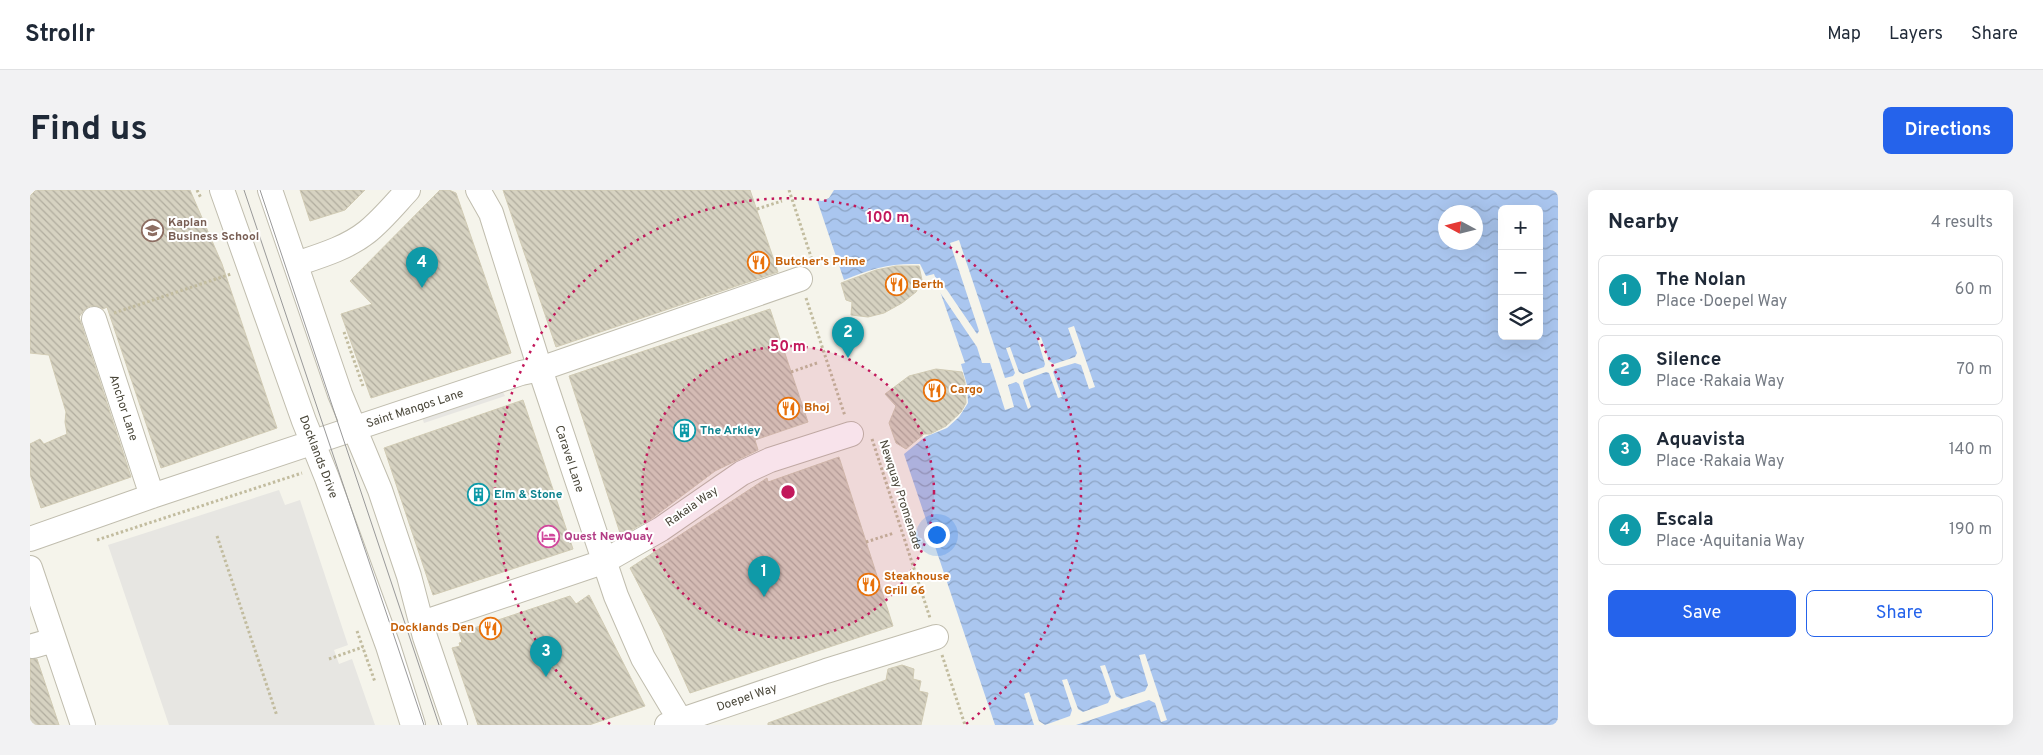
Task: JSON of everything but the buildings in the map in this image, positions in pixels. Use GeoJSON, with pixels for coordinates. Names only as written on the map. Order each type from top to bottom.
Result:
{"type":"FeatureCollection","features":[{"type":"Feature","properties":{"kind":"street","name":"Docklands Drive"},"geometry":{"type":"LineString","coordinates":[[222,190],[312,443],[388,646],[412,725]]}},
{"type":"Feature","properties":{"kind":"street"},"geometry":{"type":"LineString","coordinates":[[270,190],[340,394],[380,490],[393,527],[455,725]]}},
{"type":"Feature","properties":{"kind":"street"},"geometry":{"type":"LineString","coordinates":[[296,264],[356,240],[378,222],[408,190]]}},
{"type":"Feature","properties":{"kind":"street","name":"Caravel Lane"},"geometry":{"type":"LineString","coordinates":[[478,190],[491,214],[603,562],[625,619],[674,723]]}},
{"type":"Feature","properties":{"kind":"street","name":"Saint Mangos Lane"},"geometry":{"type":"LineString","coordinates":[[30,539],[152,496],[521,373],[540,369],[800,279]]}},
{"type":"Feature","properties":{"kind":"street","name":"Anchor Lane"},"geometry":{"type":"LineString","coordinates":[[94,319],[152,496]]}},
{"type":"Feature","properties":{"kind":"street","name":"Rakaia Way"},"geometry":{"type":"LineString","coordinates":[[422,624],[603,562],[660,529],[742,473],[770,460],[851,434]]}},
{"type":"Feature","properties":{"kind":"street"},"geometry":{"type":"LineString","coordinates":[[30,568],[42,637],[82,725]]}},
{"type":"Feature","properties":{"kind":"street","name":"Doepel Way"},"geometry":{"type":"LineString","coordinates":[[674,723],[826,671],[936,637]]}},
{"type":"Feature","properties":{"kind":"path"},"geometry":{"type":"LineString","coordinates":[[789,190],[816,273],[800,279],[851,434]]}},
{"type":"Feature","properties":{"kind":"path"},"geometry":{"type":"LineString","coordinates":[[757,209],[782,201]]}},
{"type":"Feature","properties":{"kind":"path"},"geometry":{"type":"LineString","coordinates":[[94,319],[235,273]]}},
{"type":"Feature","properties":{"kind":"path"},"geometry":{"type":"LineString","coordinates":[[791,372],[817,363]]}},
{"type":"Feature","properties":{"kind":"path","name":"Newquay Promenade"},"geometry":{"type":"LineString","coordinates":[[851,434],[869,428],[966,725]]}},
{"type":"Feature","properties":{"kind":"path"},"geometry":{"type":"LineString","coordinates":[[96,541],[303,472]]}},
{"type":"Feature","properties":{"kind":"path"},"geometry":{"type":"LineString","coordinates":[[866,542],[894,533]]}},
{"type":"Feature","properties":{"kind":"path"},"geometry":{"type":"LineString","coordinates":[[217,536],[277,716]]}},
{"type":"Feature","properties":{"kind":"path"},"geometry":{"type":"LineString","coordinates":[[329,659],[363,647]]}},
{"type":"Feature","properties":{"kind":"shaded area"},"geometry":{"type":"Polygon","coordinates":[[[502,390],[505,396],[424,423],[422,417],[502,390]]]}},
{"type":"Feature","properties":{"kind":"shaded area"},"geometry":{"type":"Polygon","coordinates":[[[279,490],[285,505],[300,500],[348,645],[334,650],[339,664],[352,659],[375,725],[169,725],[108,545],[279,490]]]}},
{"type":"Feature","properties":{"kind":"water"},"geometry":{"type":"Polygon","coordinates":[[[834,190],[1558,190],[1558,725],[995,725],[904,454],[925,437],[947,428],[959,417],[968,403],[967,385],[961,364],[965,363],[934,274],[926,276],[920,264],[899,264],[881,267],[844,280],[817,200],[822,201],[829,198],[834,190]]]}},
{"type":"Feature","properties":{"kind":"pier"},"geometry":{"type":"Polygon","coordinates":[[[959,240],[1005,378],[1013,376],[1015,373],[1006,348],[1010,347],[1019,372],[1023,374],[1044,367],[1045,364],[1037,338],[1041,337],[1049,361],[1054,364],[1075,357],[1077,353],[1068,328],[1074,326],[1095,387],[1089,389],[1081,365],[1075,363],[1055,369],[1053,372],[1062,397],[1058,398],[1049,373],[1046,372],[1024,380],[1023,383],[1031,407],[1028,409],[1019,384],[1016,382],[1008,385],[1014,407],[1005,410],[990,363],[982,363],[977,347],[939,291],[934,276],[947,290],[977,334],[979,331],[950,243],[959,240]]]}},
{"type":"Feature","properties":{"kind":"pier"},"geometry":{"type":"Polygon","coordinates":[[[1145,654],[1167,720],[1161,722],[1155,703],[1149,700],[1076,725],[1045,725],[1070,716],[1072,710],[1062,680],[1067,679],[1078,709],[1083,712],[1108,703],[1111,697],[1100,666],[1105,665],[1116,696],[1121,699],[1145,691],[1148,685],[1139,655],[1145,654]]]}},
{"type":"Feature","properties":{"kind":"pier"},"geometry":{"type":"Polygon","coordinates":[[[1029,692],[1039,721],[1045,725],[1034,725],[1024,694],[1029,692]]]}},
{"type":"Feature","properties":{"kind":"tram line"},"geometry":{"type":"LineString","coordinates":[[244,190],[424,725]]}},
{"type":"Feature","properties":{"kind":"tram line"},"geometry":{"type":"LineString","coordinates":[[260,190],[439,725]]}},
{"type":"Feature","properties":{"kind":"place","name":"Kaplan Business School"},"geometry":{"type":"Point","coordinates":[152,230]}},
{"type":"Feature","properties":{"kind":"place","name":"Butcher's Prime"},"geometry":{"type":"Point","coordinates":[759,262]}},
{"type":"Feature","properties":{"kind":"place","name":"Berth"},"geometry":{"type":"Point","coordinates":[896,285]}},
{"type":"Feature","properties":{"kind":"place","name":"Escala"},"geometry":{"type":"Point","coordinates":[422,288]}},
{"type":"Feature","properties":{"kind":"place","name":"Silence"},"geometry":{"type":"Point","coordinates":[848,358]}},
{"type":"Feature","properties":{"kind":"place","name":"Cargo"},"geometry":{"type":"Point","coordinates":[934,390]}},
{"type":"Feature","properties":{"kind":"place","name":"Bhoj"},"geometry":{"type":"Point","coordinates":[788,408]}},
{"type":"Feature","properties":{"kind":"place","name":"The Arkley"},"geometry":{"type":"Point","coordinates":[684,431]}},
{"type":"Feature","properties":{"kind":"place","name":"Elm & Stone"},"geometry":{"type":"Point","coordinates":[478,495]}},
{"type":"Feature","properties":{"kind":"place","name":"Quest NewQuay"},"geometry":{"type":"Point","coordinates":[548,537]}},
{"type":"Feature","properties":{"kind":"place","name":"Steakhouse Grill 66"},"geometry":{"type":"Point","coordinates":[868,584]}},
{"type":"Feature","properties":{"kind":"place","name":"The Nolan"},"geometry":{"type":"Point","coordinates":[764,597]}},
{"type":"Feature","properties":{"kind":"place","name":"Docklands Den"},"geometry":{"type":"Point","coordinates":[490,628]}},
{"type":"Feature","properties":{"kind":"place","name":"Aquavista"},"geometry":{"type":"Point","coordinates":[546,677]}}]}
